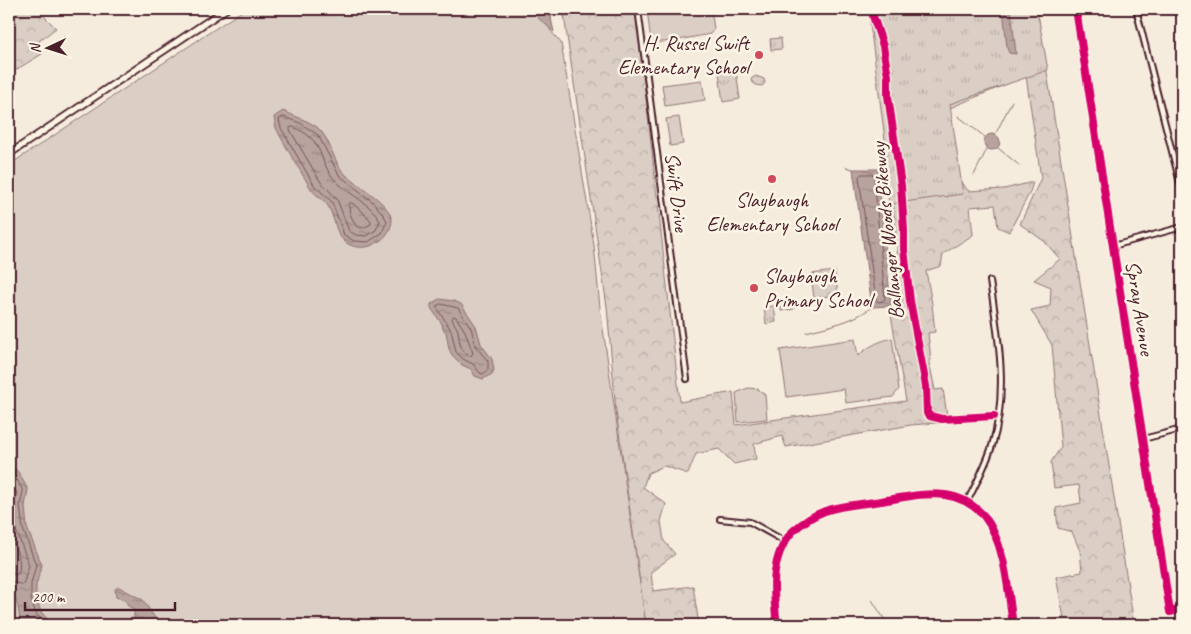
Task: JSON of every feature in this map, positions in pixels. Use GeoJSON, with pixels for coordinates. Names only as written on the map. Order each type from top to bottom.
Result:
{"type":"FeatureCollection","features":[{"type":"Feature","properties":{"kind":"main road"},"geometry":{"type":"LineString","coordinates":[[9,154],[226,9]]}},
{"type":"Feature","properties":{"kind":"street","name":"Swift Drive"},"geometry":{"type":"LineString","coordinates":[[638,9],[687,378]]}},
{"type":"Feature","properties":{"kind":"street","name":"Spray Avenue"},"geometry":{"type":"LineString","coordinates":[[1076,9],[1170,612],[1182,609]]}},
{"type":"Feature","properties":{"kind":"street"},"geometry":{"type":"LineString","coordinates":[[1136,9],[1182,191]]}},
{"type":"Feature","properties":{"kind":"street"},"geometry":{"type":"LineString","coordinates":[[1113,246],[1182,227]]}},
{"type":"Feature","properties":{"kind":"street"},"geometry":{"type":"LineString","coordinates":[[967,502],[981,475],[992,446],[1000,408],[1002,386],[1001,359],[990,281]]}},
{"type":"Feature","properties":{"kind":"street"},"geometry":{"type":"LineString","coordinates":[[1143,439],[1182,429]]}},
{"type":"Feature","properties":{"kind":"street"},"geometry":{"type":"LineString","coordinates":[[777,625],[774,573],[779,556],[793,532],[810,518],[834,508],[937,494],[954,496],[967,502],[983,515],[992,530],[1005,569],[1013,625]]}},
{"type":"Feature","properties":{"kind":"street"},"geometry":{"type":"LineString","coordinates":[[720,519],[750,522],[786,542]]}},
{"type":"Feature","properties":{"kind":"green space"},"geometry":{"type":"Polygon","coordinates":[[[9,9],[37,9],[56,28],[38,42],[42,54],[14,71],[9,65],[9,9]]]}},
{"type":"Feature","properties":{"kind":"green space"},"geometry":{"type":"Polygon","coordinates":[[[245,9],[552,9],[550,30],[561,43],[594,245],[600,308],[646,625],[9,625],[9,165],[245,9]]]}},
{"type":"Feature","properties":{"kind":"green space"},"geometry":{"type":"Polygon","coordinates":[[[563,9],[636,9],[680,402],[733,392],[736,425],[906,401],[891,315],[903,317],[890,170],[958,176],[968,191],[1004,189],[1033,182],[1030,192],[1009,232],[998,227],[995,205],[970,207],[973,235],[943,254],[941,266],[926,271],[935,332],[928,333],[931,360],[929,361],[935,390],[943,389],[948,422],[911,425],[786,447],[782,436],[754,444],[756,459],[734,464],[719,449],[696,454],[688,474],[664,466],[648,473],[643,487],[666,504],[661,521],[664,541],[675,554],[651,572],[653,591],[693,586],[699,625],[646,625],[616,411],[607,307],[563,9]]]}},
{"type":"Feature","properties":{"kind":"green space"},"geometry":{"type":"Polygon","coordinates":[[[647,9],[711,9],[714,29],[710,34],[651,43],[647,9]]]}},
{"type":"Feature","properties":{"kind":"green space"},"geometry":{"type":"Polygon","coordinates":[[[868,9],[1037,9],[1048,70],[950,104],[963,194],[889,204],[884,156],[887,155],[868,9]]]}},
{"type":"Feature","properties":{"kind":"green space"},"geometry":{"type":"Polygon","coordinates":[[[1037,9],[1133,618],[1140,625],[1057,625],[1056,619],[1064,618],[1056,577],[1082,572],[1080,551],[1072,532],[1058,528],[1056,508],[1081,503],[1079,485],[1054,488],[1051,462],[1061,447],[1052,345],[1031,310],[1050,306],[1051,287],[1034,280],[1060,259],[1044,241],[1020,224],[1041,178],[1026,76],[950,108],[944,74],[1037,9]]]}},
{"type":"Feature","properties":{"kind":"green space"},"geometry":{"type":"Polygon","coordinates":[[[781,38],[782,49],[771,50],[770,39],[781,38]]]}},
{"type":"Feature","properties":{"kind":"green space"},"geometry":{"type":"Polygon","coordinates":[[[736,71],[740,99],[723,102],[719,73],[736,71]]]}},
{"type":"Feature","properties":{"kind":"green space"},"geometry":{"type":"Polygon","coordinates":[[[756,76],[764,79],[765,83],[762,86],[756,85],[751,81],[756,76]]]}},
{"type":"Feature","properties":{"kind":"green space"},"geometry":{"type":"Polygon","coordinates":[[[702,80],[705,100],[665,106],[662,85],[702,80]]]}},
{"type":"Feature","properties":{"kind":"green space"},"geometry":{"type":"Polygon","coordinates":[[[679,117],[683,144],[670,146],[666,119],[679,117]]]}},
{"type":"Feature","properties":{"kind":"green space"},"geometry":{"type":"Polygon","coordinates":[[[835,271],[838,295],[814,298],[811,274],[835,271]]]}},
{"type":"Feature","properties":{"kind":"green space"},"geometry":{"type":"Polygon","coordinates":[[[793,301],[794,309],[781,311],[780,302],[793,301]]]}},
{"type":"Feature","properties":{"kind":"green space"},"geometry":{"type":"Polygon","coordinates":[[[774,306],[776,322],[766,324],[764,307],[774,306]]]}},
{"type":"Feature","properties":{"kind":"green space"},"geometry":{"type":"Polygon","coordinates":[[[892,338],[899,389],[893,397],[846,403],[844,389],[787,397],[780,350],[855,339],[858,356],[874,345],[892,338]]]}},
{"type":"Feature","properties":{"kind":"green space"},"geometry":{"type":"Polygon","coordinates":[[[748,388],[758,389],[765,395],[767,419],[738,422],[736,393],[748,388]]]}},
{"type":"Feature","properties":{"kind":"water"},"geometry":{"type":"Polygon","coordinates":[[[540,9],[549,9],[554,32],[536,16],[535,12],[540,9]]]}},
{"type":"Feature","properties":{"kind":"water"},"geometry":{"type":"Polygon","coordinates":[[[1003,9],[1011,9],[1016,54],[1009,53],[1007,48],[1003,9]]]}},
{"type":"Feature","properties":{"kind":"water"},"geometry":{"type":"Polygon","coordinates":[[[283,111],[317,127],[326,138],[341,170],[380,201],[390,213],[392,223],[387,234],[381,240],[370,246],[357,247],[350,245],[340,236],[328,206],[312,190],[276,128],[274,117],[283,111]]]}},
{"type":"Feature","properties":{"kind":"water"},"geometry":{"type":"Polygon","coordinates":[[[989,134],[995,134],[1000,139],[998,148],[989,150],[984,145],[984,139],[989,134]]]}},
{"type":"Feature","properties":{"kind":"water"},"geometry":{"type":"Polygon","coordinates":[[[853,169],[878,169],[891,306],[872,307],[853,169]]]}},
{"type":"Feature","properties":{"kind":"water"},"geometry":{"type":"Polygon","coordinates":[[[439,299],[461,304],[476,326],[481,344],[492,359],[494,370],[492,374],[483,379],[475,376],[471,369],[462,365],[452,355],[446,332],[431,308],[431,304],[439,299]]]}},
{"type":"Feature","properties":{"kind":"water"},"geometry":{"type":"Polygon","coordinates":[[[9,462],[19,473],[28,490],[25,506],[27,528],[42,565],[36,585],[36,598],[41,612],[53,625],[20,625],[18,607],[9,590],[9,462]]]}},
{"type":"Feature","properties":{"kind":"water"},"geometry":{"type":"Polygon","coordinates":[[[119,587],[143,600],[158,625],[134,624],[134,609],[128,606],[126,601],[116,597],[115,589],[119,587]]]}},
{"type":"Feature","properties":{"kind":"waterway"},"geometry":{"type":"LineString","coordinates":[[995,135],[1012,101]]}},
{"type":"Feature","properties":{"kind":"waterway"},"geometry":{"type":"LineString","coordinates":[[958,116],[985,137]]}},
{"type":"Feature","properties":{"kind":"waterway"},"geometry":{"type":"LineString","coordinates":[[998,148],[1020,166]]}},
{"type":"Feature","properties":{"kind":"waterway"},"geometry":{"type":"LineString","coordinates":[[974,175],[987,149]]}},
{"type":"Feature","properties":{"kind":"waterway"},"geometry":{"type":"LineString","coordinates":[[846,167],[853,169]]}},
{"type":"Feature","properties":{"kind":"waterway"},"geometry":{"type":"LineString","coordinates":[[806,332],[849,320],[872,307]]}},
{"type":"Feature","properties":{"kind":"waterway"},"geometry":{"type":"LineString","coordinates":[[872,600],[888,625]]}},
{"type":"Feature","properties":{"kind":"cycle path","name":"Ballanger Woods Bikeway"},"geometry":{"type":"LineString","coordinates":[[875,9],[873,16],[883,46],[888,76],[888,96],[901,185],[904,249],[910,301],[926,386],[927,413],[930,416],[942,419],[994,416]]}},
{"type":"Feature","properties":{"kind":"cycle path"},"geometry":{"type":"LineString","coordinates":[[1076,9],[1170,612],[1182,609]]}},
{"type":"Feature","properties":{"kind":"cycle path"},"geometry":{"type":"LineString","coordinates":[[777,625],[774,600],[776,564],[785,541],[793,531],[812,517],[832,509],[929,494],[951,496],[971,505],[984,516],[991,527],[1002,554],[1013,625]]}},
{"type":"Feature","properties":{"kind":"place","name":"H. Russel Swift Elementary School"},"geometry":{"type":"Point","coordinates":[759,55]}},
{"type":"Feature","properties":{"kind":"place","name":"Slaybaugh Elementary School"},"geometry":{"type":"Point","coordinates":[772,179]}},
{"type":"Feature","properties":{"kind":"place","name":"Slaybaugh Primary School"},"geometry":{"type":"Point","coordinates":[754,288]}}]}
